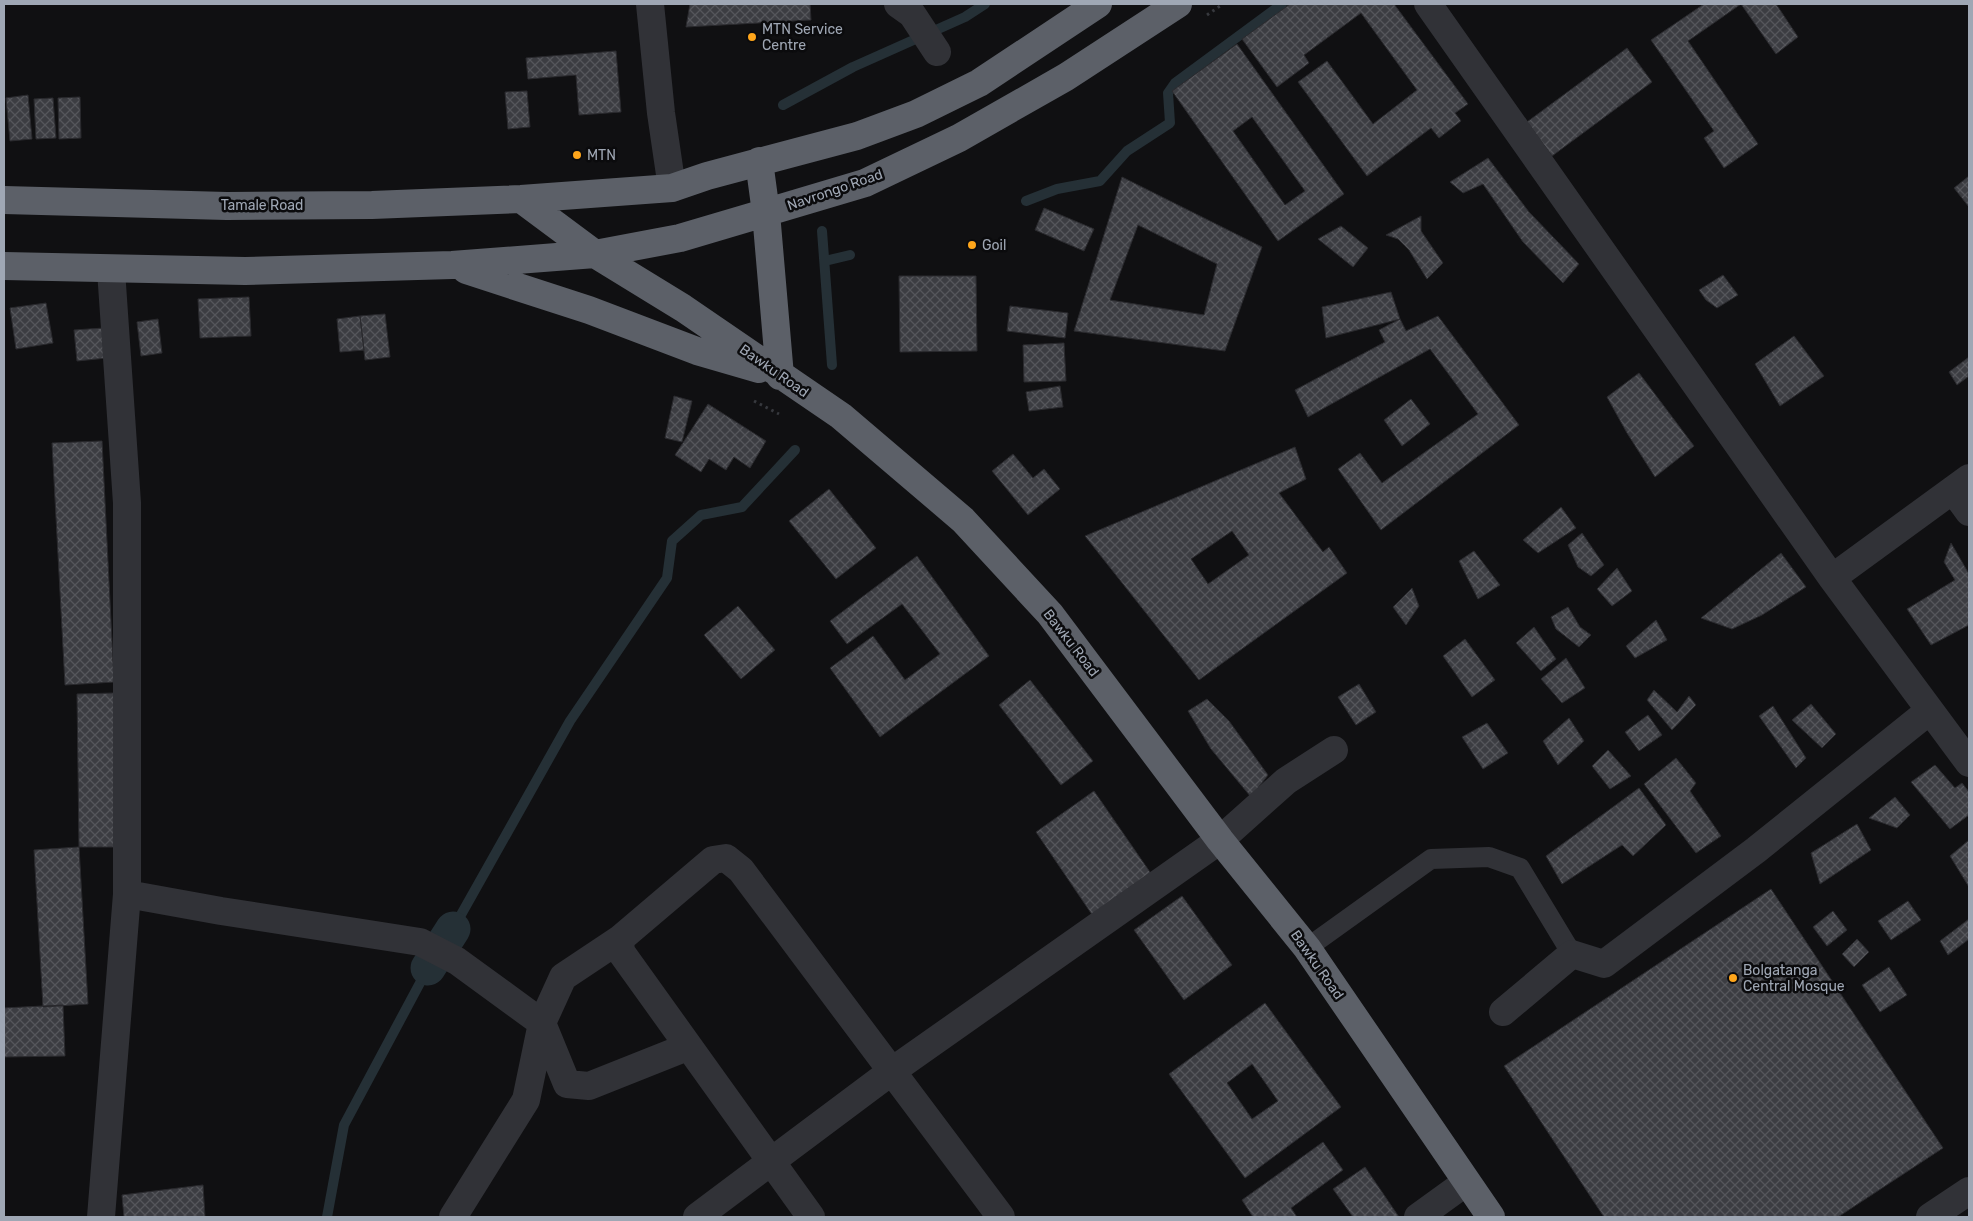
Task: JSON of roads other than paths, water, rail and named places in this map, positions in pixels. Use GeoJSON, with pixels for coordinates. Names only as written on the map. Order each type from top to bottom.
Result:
{"type":"FeatureCollection","features":[{"type":"Feature","properties":{"kind":"highway"},"geometry":{"type":"LineString","coordinates":[[521,199],[672,188],[759,161],[857,136],[916,114],[978,82],[1098,4]]}},
{"type":"Feature","properties":{"kind":"highway","name":"Navrongo Road"},"geometry":{"type":"LineString","coordinates":[[452,265],[595,254],[680,238],[865,183],[959,138],[1066,77],[1178,4]]}},
{"type":"Feature","properties":{"kind":"highway"},"geometry":{"type":"LineString","coordinates":[[4,266],[111,270],[244,271],[452,265],[589,310],[697,351],[780,376],[766,213],[759,161]]}},
{"type":"Feature","properties":{"kind":"highway","name":"Tamale Road"},"geometry":{"type":"LineString","coordinates":[[4,200],[236,206],[372,205],[521,199]]}},
{"type":"Feature","properties":{"kind":"highway","name":"Bawku Road"},"geometry":{"type":"LineString","coordinates":[[521,199],[595,254],[682,308],[841,416],[963,520],[1050,614],[1220,840],[1307,948],[1491,1217]]}},
{"type":"Feature","properties":{"kind":"street"},"geometry":{"type":"LineString","coordinates":[[650,4],[662,122],[672,188]]}},
{"type":"Feature","properties":{"kind":"street"},"geometry":{"type":"LineString","coordinates":[[898,4],[912,14],[938,52]]}},
{"type":"Feature","properties":{"kind":"street"},"geometry":{"type":"LineString","coordinates":[[1428,4],[1832,578],[1969,763]]}},
{"type":"Feature","properties":{"kind":"street"},"geometry":{"type":"LineString","coordinates":[[101,1217],[128,894],[126,503],[111,270]]}},
{"type":"Feature","properties":{"kind":"street"},"geometry":{"type":"LineString","coordinates":[[1832,578],[1961,484],[1969,512]]}},
{"type":"Feature","properties":{"kind":"street"},"geometry":{"type":"LineString","coordinates":[[1503,1012],[1572,954],[1604,964],[1756,850],[1929,711]]}},
{"type":"Feature","properties":{"kind":"street"},"geometry":{"type":"LineString","coordinates":[[697,1217],[892,1071],[1220,840],[1286,781],[1334,750]]}},
{"type":"Feature","properties":{"kind":"street"},"geometry":{"type":"LineString","coordinates":[[454,1217],[526,1100],[542,1023],[563,977],[620,939],[713,860],[726,858],[741,870],[1001,1217]]}},
{"type":"Feature","properties":{"kind":"street"},"geometry":{"type":"LineString","coordinates":[[128,894],[220,911],[420,942],[457,961],[542,1023],[567,1084],[589,1086],[687,1047]]}},
{"type":"Feature","properties":{"kind":"street"},"geometry":{"type":"LineString","coordinates":[[620,939],[621,952],[687,1047],[811,1217]]}},
{"type":"Feature","properties":{"kind":"street"},"geometry":{"type":"LineString","coordinates":[[1418,1217],[1466,1183]]}},
{"type":"Feature","properties":{"kind":"street"},"geometry":{"type":"LineString","coordinates":[[1930,1217],[1969,1191]]}},
{"type":"Feature","properties":{"kind":"lane"},"geometry":{"type":"LineString","coordinates":[[1307,948],[1431,859],[1489,857],[1520,868],[1572,954]]}},
{"type":"Feature","properties":{"kind":"waterway"},"geometry":{"type":"LineString","coordinates":[[783,105],[853,67],[965,17],[985,4]]}},
{"type":"Feature","properties":{"kind":"waterway"},"geometry":{"type":"LineString","coordinates":[[1026,201],[1057,189],[1100,181],[1127,151],[1170,123],[1168,93],[1175,83],[1282,4]]}},
{"type":"Feature","properties":{"kind":"waterway"},"geometry":{"type":"LineString","coordinates":[[822,231],[832,365]]}},
{"type":"Feature","properties":{"kind":"waterway"},"geometry":{"type":"LineString","coordinates":[[825,261],[850,255]]}},
{"type":"Feature","properties":{"kind":"waterway"},"geometry":{"type":"LineString","coordinates":[[453,929],[570,721],[667,578],[672,541],[701,515],[742,507],[795,450]]}},
{"type":"Feature","properties":{"kind":"waterway"},"geometry":{"type":"LineString","coordinates":[[428,968],[453,929]]}},
{"type":"Feature","properties":{"kind":"waterway"},"geometry":{"type":"LineString","coordinates":[[327,1217],[344,1125],[428,968]]}},
{"type":"Feature","properties":{"kind":"place","name":"MTN Service Centre"},"geometry":{"type":"Point","coordinates":[752,37]}},
{"type":"Feature","properties":{"kind":"place","name":"MTN"},"geometry":{"type":"Point","coordinates":[577,155]}},
{"type":"Feature","properties":{"kind":"place","name":"Goil"},"geometry":{"type":"Point","coordinates":[972,245]}},
{"type":"Feature","properties":{"kind":"place","name":"Bolgatanga Central Mosque"},"geometry":{"type":"Point","coordinates":[1733,978]}}]}
